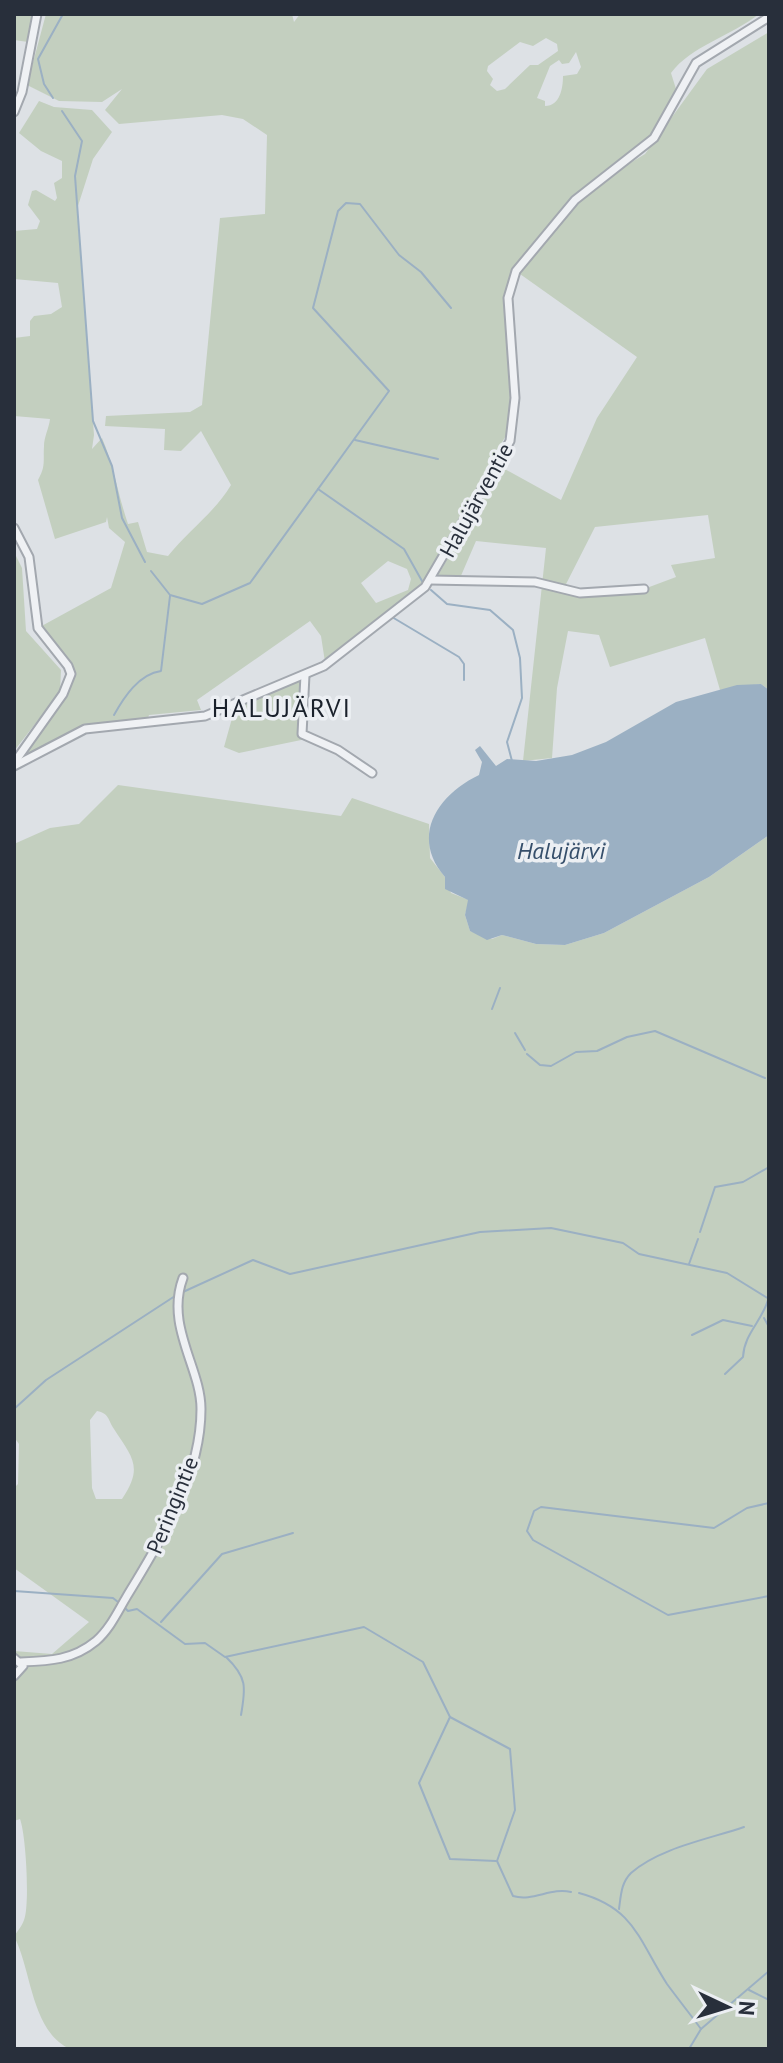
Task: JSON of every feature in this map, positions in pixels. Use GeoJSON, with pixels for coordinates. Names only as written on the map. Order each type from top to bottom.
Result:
{"type":"FeatureCollection","features":[{"type":"Feature","properties":{"kind":"street"},"geometry":{"type":"LineString","coordinates":[[14,112],[22,92],[37,14]]}},
{"type":"Feature","properties":{"kind":"street","name":"Halujärventie"},"geometry":{"type":"LineString","coordinates":[[14,765],[85,729],[205,716],[305,675],[324,666],[397,611],[430,580],[510,441],[515,398],[508,298],[516,271],[581,194],[654,138],[696,63],[769,17]]}},
{"type":"Feature","properties":{"kind":"street"},"geometry":{"type":"LineString","coordinates":[[14,528],[29,557],[38,628],[71,674],[63,694],[14,765]]}},
{"type":"Feature","properties":{"kind":"street"},"geometry":{"type":"LineString","coordinates":[[430,580],[535,582],[580,593],[644,589]]}},
{"type":"Feature","properties":{"kind":"street"},"geometry":{"type":"LineString","coordinates":[[305,675],[302,734],[338,750],[372,773]]}},
{"type":"Feature","properties":{"kind":"street","name":"Peringintie"},"geometry":{"type":"LineString","coordinates":[[18,1660],[58,1661],[97,1640],[166,1531],[193,1462],[201,1416],[199,1391],[184,1353],[180,1322],[183,1278]]}},
{"type":"Feature","properties":{"kind":"street","name":"Peringintie"},"geometry":{"type":"LineString","coordinates":[[14,1676],[23,1666],[18,1660]]}},
{"type":"Feature","properties":{"kind":"green space"},"geometry":{"type":"Polygon","coordinates":[[[14,14],[34,14],[28,42],[14,40],[14,14]]]}},
{"type":"Feature","properties":{"kind":"green space"},"geometry":{"type":"Polygon","coordinates":[[[46,14],[292,14],[294,22],[300,14],[759,14],[700,48],[679,64],[671,73],[676,89],[651,135],[572,197],[513,269],[503,297],[512,395],[510,428],[427,579],[402,603],[325,662],[321,636],[310,621],[197,700],[201,710],[149,715],[147,721],[85,729],[14,766],[71,674],[38,628],[111,588],[125,542],[109,528],[107,517],[106,522],[55,539],[38,480],[50,419],[14,416],[14,338],[30,336],[30,321],[34,316],[51,314],[62,307],[58,283],[14,279],[14,231],[37,229],[40,221],[28,205],[32,191],[36,190],[55,201],[54,183],[62,178],[62,161],[41,151],[19,133],[39,101],[54,107],[92,110],[112,132],[93,159],[77,209],[94,435],[92,449],[102,438],[128,524],[138,522],[147,552],[168,556],[218,504],[231,485],[201,431],[181,451],[164,450],[165,429],[105,426],[106,416],[190,412],[202,405],[220,218],[265,214],[267,135],[243,119],[222,115],[119,124],[105,110],[122,89],[102,102],[59,101],[27,85],[46,14]],[[546,38],[533,46],[520,42],[488,66],[487,71],[493,79],[490,85],[497,91],[505,89],[530,65],[538,65],[558,51],[557,44],[546,38]],[[576,52],[569,63],[562,64],[559,60],[550,66],[537,98],[545,101],[545,106],[557,100],[563,76],[577,74],[581,67],[576,52]],[[388,561],[361,583],[376,603],[408,590],[411,579],[407,569],[388,561]]]}},
{"type":"Feature","properties":{"kind":"green space"},"geometry":{"type":"Polygon","coordinates":[[[769,32],[769,690],[761,684],[720,690],[705,638],[610,667],[599,635],[568,631],[557,688],[552,758],[523,761],[546,548],[476,541],[460,578],[437,577],[501,467],[561,500],[597,418],[637,357],[520,274],[577,203],[602,180],[645,154],[707,69],[769,32]],[[708,515],[595,527],[563,590],[644,589],[676,577],[671,565],[715,558],[708,515]]]}},
{"type":"Feature","properties":{"kind":"green space"},"geometry":{"type":"Polygon","coordinates":[[[14,552],[22,568],[26,631],[61,670],[60,692],[14,751],[14,552]]]}},
{"type":"Feature","properties":{"kind":"green space"},"geometry":{"type":"Polygon","coordinates":[[[305,675],[301,725],[306,739],[239,753],[224,747],[236,704],[305,675]]]}},
{"type":"Feature","properties":{"kind":"green space"},"geometry":{"type":"Polygon","coordinates":[[[118,785],[341,816],[352,798],[429,824],[430,858],[445,877],[451,893],[469,900],[465,915],[470,931],[492,939],[502,935],[536,944],[565,945],[604,933],[709,877],[769,835],[769,2049],[70,2049],[47,2029],[14,1936],[24,1920],[27,1886],[22,1827],[20,1819],[14,1821],[14,1651],[52,1654],[89,1622],[14,1568],[14,1488],[18,1484],[19,1444],[14,1437],[14,844],[50,828],[79,824],[118,785]],[[97,1411],[90,1420],[92,1488],[96,1499],[122,1499],[133,1478],[133,1462],[108,1417],[97,1411]]]}},
{"type":"Feature","properties":{"kind":"water","name":"Halujärvi"},"geometry":{"type":"Polygon","coordinates":[[[761,684],[769,690],[769,835],[709,877],[604,933],[565,945],[536,944],[502,935],[487,940],[470,931],[465,915],[468,900],[445,889],[445,877],[435,862],[429,832],[433,818],[451,794],[479,775],[482,762],[475,750],[480,746],[496,766],[507,759],[536,761],[572,755],[606,742],[676,702],[737,685],[761,684]]]}},
{"type":"Feature","properties":{"kind":"waterway"},"geometry":{"type":"LineString","coordinates":[[53,98],[44,84],[38,59],[63,14]]}},
{"type":"Feature","properties":{"kind":"waterway"},"geometry":{"type":"LineString","coordinates":[[62,111],[82,141],[75,176],[93,421],[112,466],[122,518],[145,562]]}},
{"type":"Feature","properties":{"kind":"waterway"},"geometry":{"type":"LineString","coordinates":[[151,571],[170,595],[202,604],[250,583],[389,391],[313,308],[338,211],[346,203],[360,204],[399,255],[421,272],[451,308]]}},
{"type":"Feature","properties":{"kind":"waterway"},"geometry":{"type":"LineString","coordinates":[[355,440],[438,459]]}},
{"type":"Feature","properties":{"kind":"waterway"},"geometry":{"type":"LineString","coordinates":[[318,489],[404,549],[422,581]]}},
{"type":"Feature","properties":{"kind":"waterway"},"geometry":{"type":"LineString","coordinates":[[431,590],[447,604],[490,610],[513,630],[520,658],[522,698],[507,742],[512,761]]}},
{"type":"Feature","properties":{"kind":"waterway"},"geometry":{"type":"LineString","coordinates":[[114,715],[139,681],[161,671],[170,596]]}},
{"type":"Feature","properties":{"kind":"waterway"},"geometry":{"type":"LineString","coordinates":[[392,617],[459,657],[464,664],[464,680]]}},
{"type":"Feature","properties":{"kind":"waterway"},"geometry":{"type":"LineString","coordinates":[[492,1009],[500,988]]}},
{"type":"Feature","properties":{"kind":"waterway"},"geometry":{"type":"LineString","coordinates":[[527,1054],[540,1065],[551,1066],[576,1052],[597,1051],[627,1037],[655,1031],[765,1078]]}},
{"type":"Feature","properties":{"kind":"waterway"},"geometry":{"type":"LineString","coordinates":[[515,1033],[525,1050]]}},
{"type":"Feature","properties":{"kind":"waterway"},"geometry":{"type":"LineString","coordinates":[[700,1232],[715,1187],[743,1182],[769,1167]]}},
{"type":"Feature","properties":{"kind":"waterway"},"geometry":{"type":"LineString","coordinates":[[183,1292],[253,1260],[290,1274],[480,1232],[551,1228],[623,1243],[639,1254],[727,1273],[769,1299]]}},
{"type":"Feature","properties":{"kind":"waterway"},"geometry":{"type":"LineString","coordinates":[[689,1264],[698,1239]]}},
{"type":"Feature","properties":{"kind":"waterway"},"geometry":{"type":"LineString","coordinates":[[14,1409],[46,1380],[175,1296]]}},
{"type":"Feature","properties":{"kind":"waterway"},"geometry":{"type":"LineString","coordinates":[[725,1374],[743,1357],[746,1341],[768,1300]]}},
{"type":"Feature","properties":{"kind":"waterway"},"geometry":{"type":"LineString","coordinates":[[764,1318],[769,1327]]}},
{"type":"Feature","properties":{"kind":"waterway"},"geometry":{"type":"LineString","coordinates":[[692,1335],[723,1320],[752,1326]]}},
{"type":"Feature","properties":{"kind":"waterway"},"geometry":{"type":"LineString","coordinates":[[769,1503],[747,1508],[714,1528],[541,1507],[534,1511],[527,1531],[533,1540],[668,1615],[769,1596]]}},
{"type":"Feature","properties":{"kind":"waterway"},"geometry":{"type":"LineString","coordinates":[[161,1622],[222,1554],[293,1533]]}},
{"type":"Feature","properties":{"kind":"waterway"},"geometry":{"type":"LineString","coordinates":[[14,1591],[113,1598],[118,1602]]}},
{"type":"Feature","properties":{"kind":"waterway"},"geometry":{"type":"LineString","coordinates":[[124,1607],[128,1611],[137,1609],[185,1644],[205,1643],[225,1657],[364,1627],[423,1662],[450,1717],[510,1749],[515,1810],[497,1861],[513,1896],[571,1892]]}},
{"type":"Feature","properties":{"kind":"waterway"},"geometry":{"type":"LineString","coordinates":[[226,1657],[243,1683],[241,1715]]}},
{"type":"Feature","properties":{"kind":"waterway"},"geometry":{"type":"LineString","coordinates":[[450,1717],[419,1783],[450,1859],[496,1861]]}},
{"type":"Feature","properties":{"kind":"waterway"},"geometry":{"type":"LineString","coordinates":[[619,1909],[625,1881],[642,1864],[685,1845],[744,1827]]}},
{"type":"Feature","properties":{"kind":"waterway"},"geometry":{"type":"LineString","coordinates":[[579,1893],[598,1899],[634,1928],[667,1984],[701,2029]]}},
{"type":"Feature","properties":{"kind":"waterway"},"geometry":{"type":"LineString","coordinates":[[689,2049],[701,2029],[769,1971]]}},
{"type":"Feature","properties":{"kind":"waterway"},"geometry":{"type":"LineString","coordinates":[[749,1990],[769,2000]]}},
{"type":"Feature","properties":{"kind":"district","name":"HALUJÄRVI"},"geometry":{"type":"Point","coordinates":[282,707]}}]}
